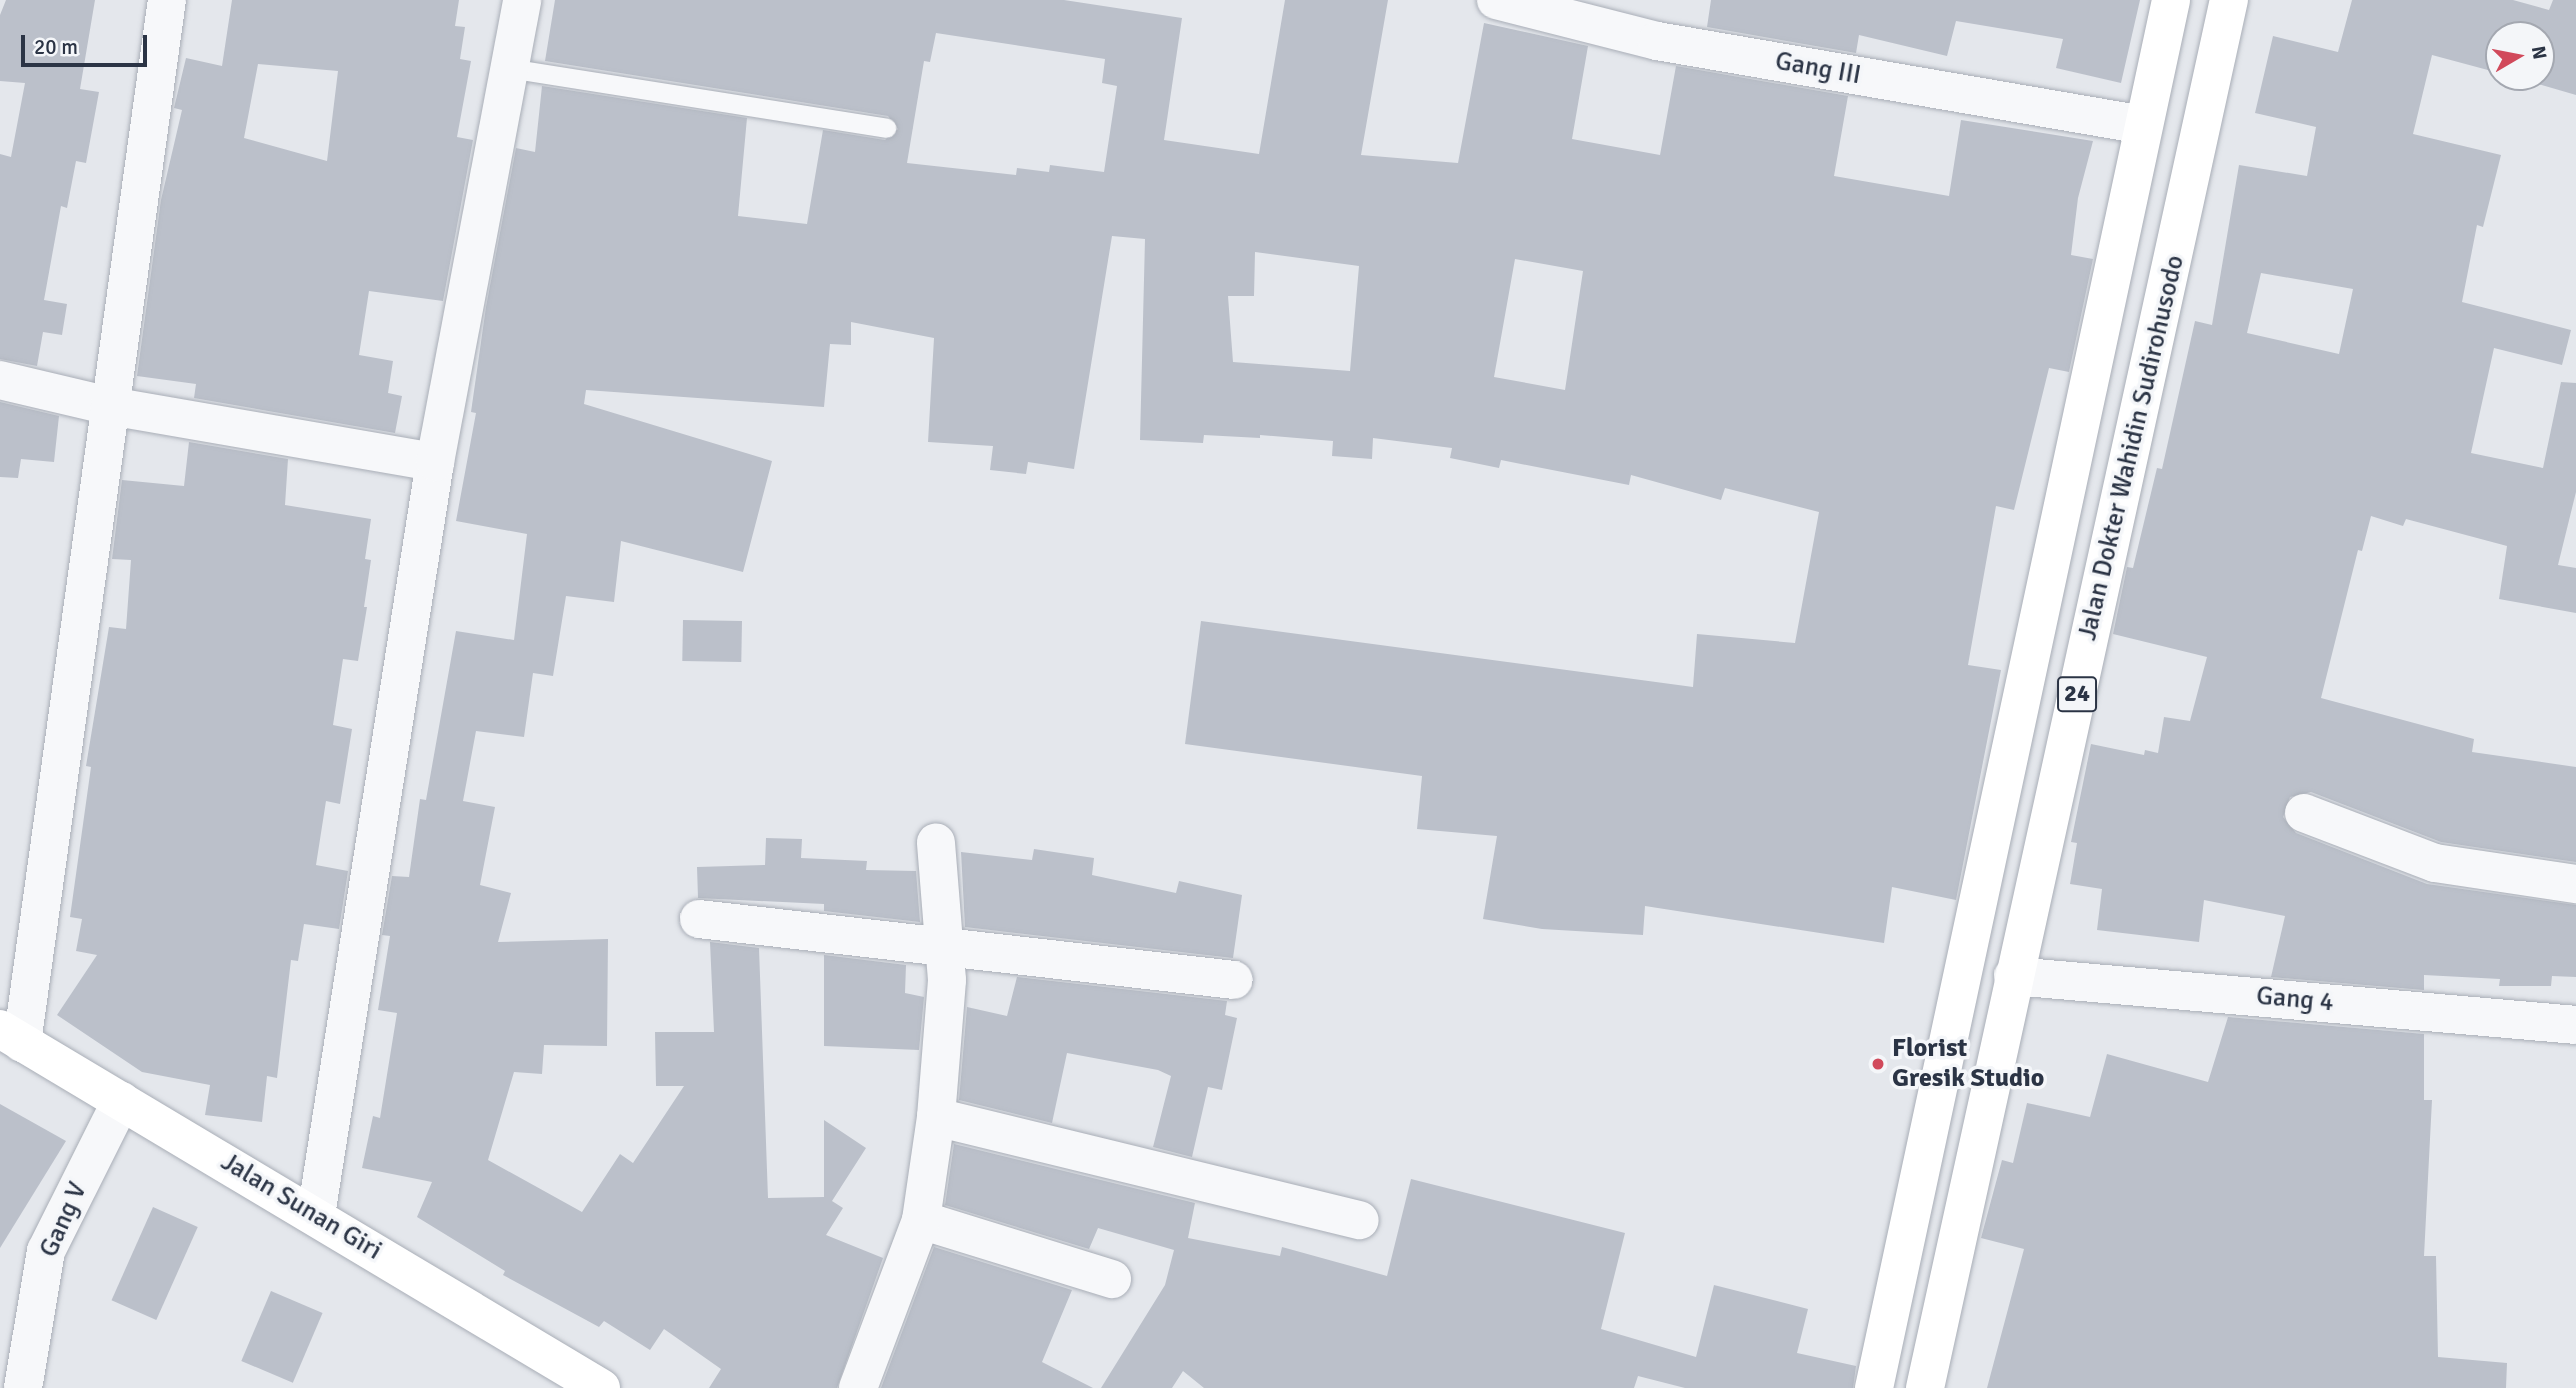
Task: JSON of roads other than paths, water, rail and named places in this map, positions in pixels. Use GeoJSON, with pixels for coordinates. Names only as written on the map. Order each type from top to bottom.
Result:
{"type":"FeatureCollection","features":[{"type":"Feature","properties":{"kind":"main road","name":"Jalan Dokter Wahidin Sudirohusodo"},"geometry":{"type":"LineString","coordinates":[[1874,1388],[2142,125],[2171,0]]}},
{"type":"Feature","properties":{"kind":"main road","name":"Jalan Dokter Wahidin Sudirohusodo"},"geometry":{"type":"LineString","coordinates":[[1925,1388],[2228,0]]}},
{"type":"Feature","properties":{"kind":"main road","name":"Jalan Sunan Giri"},"geometry":{"type":"LineString","coordinates":[[11,1036],[316,1215],[601,1388]]}},
{"type":"Feature","properties":{"kind":"street"},"geometry":{"type":"LineString","coordinates":[[11,1036],[110,406],[167,0]]}},
{"type":"Feature","properties":{"kind":"street"},"geometry":{"type":"LineString","coordinates":[[316,1215],[436,462],[522,0]]}},
{"type":"Feature","properties":{"kind":"street","name":"Gang III"},"geometry":{"type":"LineString","coordinates":[[1496,0],[1657,41],[2142,125]]}},
{"type":"Feature","properties":{"kind":"street"},"geometry":{"type":"LineString","coordinates":[[0,380],[110,406],[436,462]]}},
{"type":"Feature","properties":{"kind":"street"},"geometry":{"type":"LineString","coordinates":[[2304,813],[2435,863],[2576,884]]}},
{"type":"Feature","properties":{"kind":"street"},"geometry":{"type":"LineString","coordinates":[[858,1388],[921,1220],[936,1117],[947,980],[936,842]]}},
{"type":"Feature","properties":{"kind":"street"},"geometry":{"type":"LineString","coordinates":[[699,919],[944,944],[1234,980]]}},
{"type":"Feature","properties":{"kind":"street","name":"Gang 4"},"geometry":{"type":"LineString","coordinates":[[2013,976],[2576,1025]]}},
{"type":"Feature","properties":{"kind":"street","name":"Gang V"},"geometry":{"type":"LineString","coordinates":[[23,1388],[46,1251],[121,1101]]}},
{"type":"Feature","properties":{"kind":"street"},"geometry":{"type":"LineString","coordinates":[[936,1117],[1360,1220]]}},
{"type":"Feature","properties":{"kind":"street"},"geometry":{"type":"LineString","coordinates":[[921,1220],[1112,1279]]}},
{"type":"Feature","properties":{"kind":"lane"},"geometry":{"type":"LineString","coordinates":[[509,68],[886,128]]}},
{"type":"Feature","properties":{"kind":"place","name":"Florist Gresik Studio"},"geometry":{"type":"Point","coordinates":[1878,1064]}}]}
